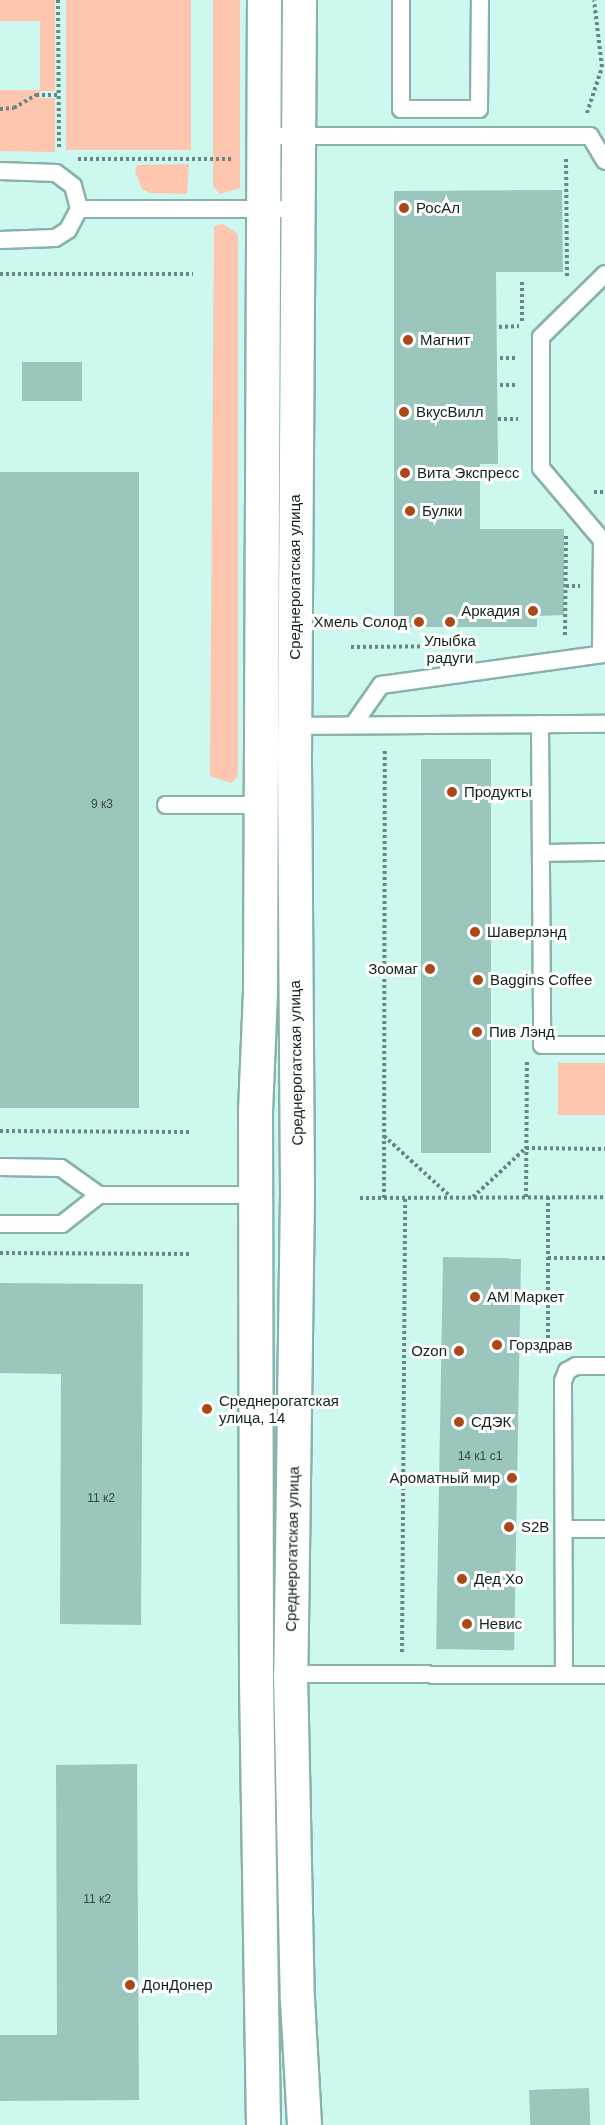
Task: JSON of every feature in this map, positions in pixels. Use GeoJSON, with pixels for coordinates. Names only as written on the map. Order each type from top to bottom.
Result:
{"type":"FeatureCollection","features":[{"type":"Feature","properties":{"kind":"street"},"geometry":{"type":"LineString","coordinates":[[263,2125],[256,1676],[255,1195],[261,805],[264,0]]}},
{"type":"Feature","properties":{"kind":"street","name":"Среднерогатская улица"},"geometry":{"type":"LineString","coordinates":[[299,0],[294,726],[297,1171],[290,1673],[297,1999],[304,2125]]}},
{"type":"Feature","properties":{"kind":"lane"},"geometry":{"type":"LineString","coordinates":[[401,0],[401,109],[479,109],[480,0]]}},
{"type":"Feature","properties":{"kind":"lane"},"geometry":{"type":"LineString","coordinates":[[263,135],[590,135],[605,161]]}},
{"type":"Feature","properties":{"kind":"lane"},"geometry":{"type":"LineString","coordinates":[[0,171],[56,173],[73,186],[79,209],[68,230],[55,238],[0,240]]}},
{"type":"Feature","properties":{"kind":"lane"},"geometry":{"type":"LineString","coordinates":[[79,209],[297,209]]}},
{"type":"Feature","properties":{"kind":"lane"},"geometry":{"type":"LineString","coordinates":[[353,725],[381,685],[603,654],[602,540],[541,468],[541,337],[605,274]]}},
{"type":"Feature","properties":{"kind":"lane"},"geometry":{"type":"LineString","coordinates":[[540,724],[542,1046],[605,1045]]}},
{"type":"Feature","properties":{"kind":"lane"},"geometry":{"type":"LineString","coordinates":[[261,726],[605,724]]}},
{"type":"Feature","properties":{"kind":"lane"},"geometry":{"type":"LineString","coordinates":[[166,805],[294,805]]}},
{"type":"Feature","properties":{"kind":"lane"},"geometry":{"type":"LineString","coordinates":[[541,853],[605,852]]}},
{"type":"Feature","properties":{"kind":"lane"},"geometry":{"type":"LineString","coordinates":[[0,1167],[61,1168],[99,1195],[255,1195]]}},
{"type":"Feature","properties":{"kind":"lane"},"geometry":{"type":"LineString","coordinates":[[0,1224],[62,1224],[99,1195]]}},
{"type":"Feature","properties":{"kind":"lane"},"geometry":{"type":"LineString","coordinates":[[564,1674],[563,1381],[567,1371],[576,1366],[605,1366]]}},
{"type":"Feature","properties":{"kind":"lane"},"geometry":{"type":"LineString","coordinates":[[564,1529],[605,1529]]}},
{"type":"Feature","properties":{"kind":"lane"},"geometry":{"type":"LineString","coordinates":[[256,1676],[290,1673],[605,1675]]}},
{"type":"Feature","properties":{"kind":"path"},"geometry":{"type":"LineString","coordinates":[[58,0],[59,156]]}},
{"type":"Feature","properties":{"kind":"path"},"geometry":{"type":"LineString","coordinates":[[580,136],[602,67],[594,0]]}},
{"type":"Feature","properties":{"kind":"path"},"geometry":{"type":"LineString","coordinates":[[0,109],[14,108],[36,95],[59,95]]}},
{"type":"Feature","properties":{"kind":"path"},"geometry":{"type":"LineString","coordinates":[[74,156],[78,159],[202,160]]}},
{"type":"Feature","properties":{"kind":"path"},"geometry":{"type":"LineString","coordinates":[[554,158],[566,158],[567,283]]}},
{"type":"Feature","properties":{"kind":"path"},"geometry":{"type":"LineString","coordinates":[[0,274],[193,274]]}},
{"type":"Feature","properties":{"kind":"path"},"geometry":{"type":"LineString","coordinates":[[522,281],[522,337]]}},
{"type":"Feature","properties":{"kind":"path"},"geometry":{"type":"LineString","coordinates":[[499,327],[522,326],[529,319]]}},
{"type":"Feature","properties":{"kind":"path"},"geometry":{"type":"LineString","coordinates":[[522,348],[522,367]]}},
{"type":"Feature","properties":{"kind":"path"},"geometry":{"type":"LineString","coordinates":[[500,358],[522,358]]}},
{"type":"Feature","properties":{"kind":"path"},"geometry":{"type":"LineString","coordinates":[[500,385],[521,386],[521,376]]}},
{"type":"Feature","properties":{"kind":"path"},"geometry":{"type":"LineString","coordinates":[[521,408],[521,430]]}},
{"type":"Feature","properties":{"kind":"path"},"geometry":{"type":"LineString","coordinates":[[498,419],[521,419]]}},
{"type":"Feature","properties":{"kind":"path"},"geometry":{"type":"LineString","coordinates":[[562,638],[566,634],[566,530]]}},
{"type":"Feature","properties":{"kind":"path"},"geometry":{"type":"LineString","coordinates":[[351,647],[477,646]]}},
{"type":"Feature","properties":{"kind":"path"},"geometry":{"type":"LineString","coordinates":[[384,725],[384,1198]]}},
{"type":"Feature","properties":{"kind":"path"},"geometry":{"type":"LineString","coordinates":[[0,1131],[190,1132]]}},
{"type":"Feature","properties":{"kind":"path"},"geometry":{"type":"LineString","coordinates":[[384,1136],[452,1197]]}},
{"type":"Feature","properties":{"kind":"path"},"geometry":{"type":"LineString","coordinates":[[473,1197],[526,1148],[605,1149]]}},
{"type":"Feature","properties":{"kind":"path"},"geometry":{"type":"LineString","coordinates":[[360,1198],[605,1197]]}},
{"type":"Feature","properties":{"kind":"path"},"geometry":{"type":"LineString","coordinates":[[402,1656],[405,1198]]}},
{"type":"Feature","properties":{"kind":"path"},"geometry":{"type":"LineString","coordinates":[[0,1253],[190,1254]]}},
{"type":"Feature","properties":{"kind":"path"},"geometry":{"type":"LineString","coordinates":[[548,1258],[605,1258]]}},
{"type":"Feature","properties":{"kind":"shaded area"},"geometry":{"type":"Polygon","coordinates":[[[0,0],[55,0],[55,91],[40,91],[40,98],[55,98],[55,152],[0,151],[0,90],[40,90],[40,21],[0,21],[0,0]]]}},
{"type":"Feature","properties":{"kind":"shaded area"},"geometry":{"type":"Polygon","coordinates":[[[66,0],[191,0],[191,150],[66,150],[66,0]]]}},
{"type":"Feature","properties":{"kind":"shaded area"},"geometry":{"type":"Polygon","coordinates":[[[213,0],[240,0],[240,188],[220,194],[213,186],[213,0]]]}},
{"type":"Feature","properties":{"kind":"shaded area"},"geometry":{"type":"Polygon","coordinates":[[[189,164],[187,194],[150,193],[142,189],[135,171],[137,165],[189,164]]]}},
{"type":"Feature","properties":{"kind":"shaded area"},"geometry":{"type":"Polygon","coordinates":[[[223,224],[238,234],[238,776],[231,783],[210,776],[214,226],[223,224]]]}},
{"type":"Feature","properties":{"kind":"shaded area"},"geometry":{"type":"Polygon","coordinates":[[[558,1063],[605,1063],[605,1115],[558,1115],[558,1063]]]}},
{"type":"Feature","properties":{"kind":"building"},"geometry":{"type":"Polygon","coordinates":[[[562,190],[563,272],[496,272],[498,464],[480,464],[480,529],[564,529],[564,615],[537,616],[537,627],[394,627],[394,191],[562,190]]]}},
{"type":"Feature","properties":{"kind":"building"},"geometry":{"type":"Polygon","coordinates":[[[22,362],[82,362],[82,401],[22,401],[22,362]]]}},
{"type":"Feature","properties":{"kind":"building"},"geometry":{"type":"Polygon","coordinates":[[[0,472],[139,472],[139,1108],[0,1108],[0,472]]]}},
{"type":"Feature","properties":{"kind":"building"},"geometry":{"type":"Polygon","coordinates":[[[421,759],[491,759],[491,1153],[421,1153],[421,759]]]}},
{"type":"Feature","properties":{"kind":"building"},"geometry":{"type":"Polygon","coordinates":[[[443,1257],[521,1258],[514,1650],[436,1649],[443,1257]]]}},
{"type":"Feature","properties":{"kind":"building"},"geometry":{"type":"Polygon","coordinates":[[[0,1283],[143,1284],[141,1625],[60,1624],[61,1374],[0,1373],[0,1283]]]}},
{"type":"Feature","properties":{"kind":"building"},"geometry":{"type":"Polygon","coordinates":[[[137,1764],[139,2100],[0,2101],[0,2035],[57,2035],[56,1765],[137,1764]]]}},
{"type":"Feature","properties":{"kind":"building"},"geometry":{"type":"Polygon","coordinates":[[[589,2088],[590,2125],[530,2125],[529,2090],[589,2088]]]}},
{"type":"Feature","properties":{"kind":"place","name":"РосАл"},"geometry":{"type":"Point","coordinates":[404,208]}},
{"type":"Feature","properties":{"kind":"place","name":"Магнит"},"geometry":{"type":"Point","coordinates":[408,340]}},
{"type":"Feature","properties":{"kind":"place","name":"ВкусВилл"},"geometry":{"type":"Point","coordinates":[404,412]}},
{"type":"Feature","properties":{"kind":"place","name":"Вита Экспресс"},"geometry":{"type":"Point","coordinates":[405,473]}},
{"type":"Feature","properties":{"kind":"place","name":"Булки"},"geometry":{"type":"Point","coordinates":[410,511]}},
{"type":"Feature","properties":{"kind":"place","name":"Аркадия"},"geometry":{"type":"Point","coordinates":[533,611]}},
{"type":"Feature","properties":{"kind":"place","name":"Хмель Солод"},"geometry":{"type":"Point","coordinates":[419,622]}},
{"type":"Feature","properties":{"kind":"place","name":"Улыбка радуги"},"geometry":{"type":"Point","coordinates":[450,622]}},
{"type":"Feature","properties":{"kind":"place","name":"Продукты"},"geometry":{"type":"Point","coordinates":[452,792]}},
{"type":"Feature","properties":{"kind":"place","name":"Шаверлэнд"},"geometry":{"type":"Point","coordinates":[475,932]}},
{"type":"Feature","properties":{"kind":"place","name":"Зоомаг"},"geometry":{"type":"Point","coordinates":[430,969]}},
{"type":"Feature","properties":{"kind":"place","name":"Baggins Coffee"},"geometry":{"type":"Point","coordinates":[478,980]}},
{"type":"Feature","properties":{"kind":"place","name":"Пив Лэнд"},"geometry":{"type":"Point","coordinates":[477,1032]}},
{"type":"Feature","properties":{"kind":"place","name":"АМ Маркет"},"geometry":{"type":"Point","coordinates":[475,1297]}},
{"type":"Feature","properties":{"kind":"place","name":"Горздрав"},"geometry":{"type":"Point","coordinates":[497,1345]}},
{"type":"Feature","properties":{"kind":"place","name":"Ozon"},"geometry":{"type":"Point","coordinates":[459,1351]}},
{"type":"Feature","properties":{"kind":"place","name":"Среднерогатская улица, 14"},"geometry":{"type":"Point","coordinates":[207,1409]}},
{"type":"Feature","properties":{"kind":"place","name":"СДЭК"},"geometry":{"type":"Point","coordinates":[459,1422]}},
{"type":"Feature","properties":{"kind":"place","name":"Ароматный мир"},"geometry":{"type":"Point","coordinates":[512,1478]}},
{"type":"Feature","properties":{"kind":"place","name":"S2B"},"geometry":{"type":"Point","coordinates":[509,1527]}},
{"type":"Feature","properties":{"kind":"place","name":"Дед Хо"},"geometry":{"type":"Point","coordinates":[462,1579]}},
{"type":"Feature","properties":{"kind":"place","name":"Невис"},"geometry":{"type":"Point","coordinates":[467,1624]}},
{"type":"Feature","properties":{"kind":"place","name":"ДонДонер"},"geometry":{"type":"Point","coordinates":[130,1985]}}]}
